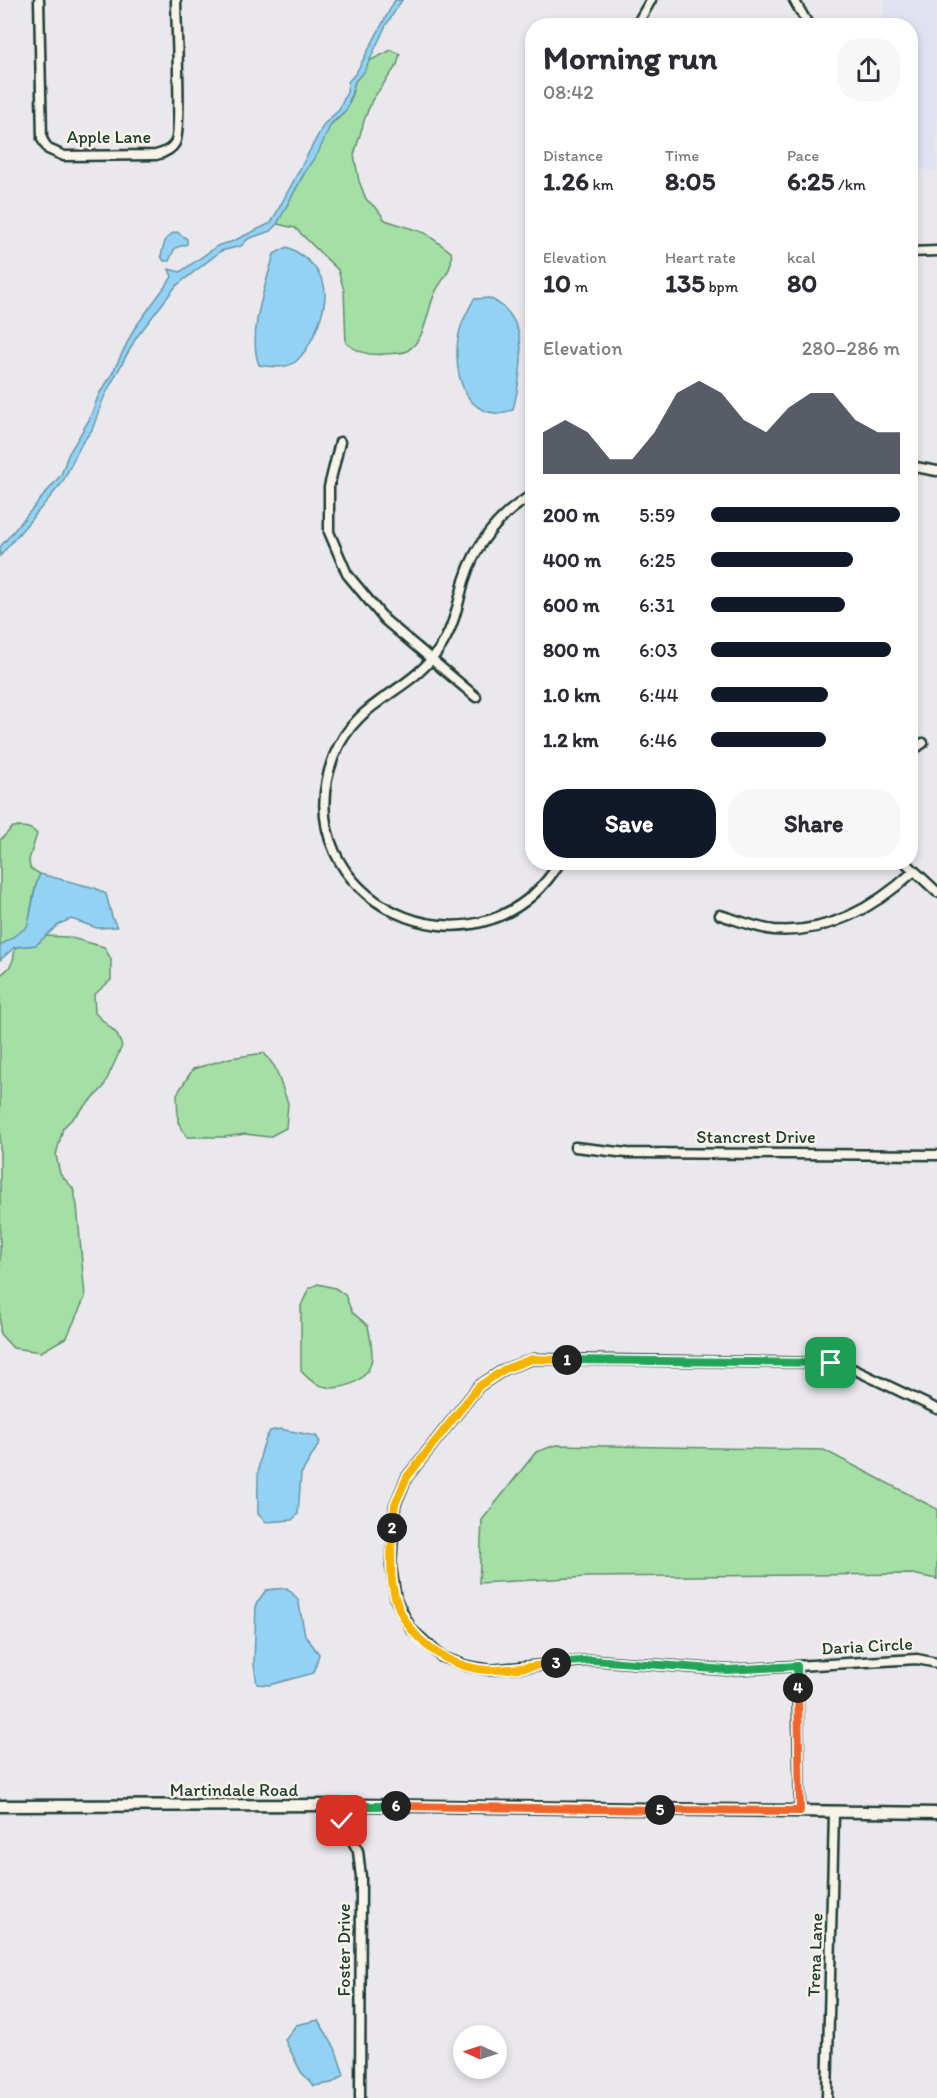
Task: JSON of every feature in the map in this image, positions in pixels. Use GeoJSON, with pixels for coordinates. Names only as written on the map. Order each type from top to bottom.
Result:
{"type":"FeatureCollection","features":[{"type":"Feature","properties":{"kind":"street","name":"Apple Lane"},"geometry":{"type":"LineString","coordinates":[[39,0],[42,139],[48,149],[64,156],[156,155],[168,150],[176,142],[179,122],[176,0]]}},
{"type":"Feature","properties":{"kind":"street"},"geometry":{"type":"LineString","coordinates":[[641,18],[651,0]]}},
{"type":"Feature","properties":{"kind":"street"},"geometry":{"type":"LineString","coordinates":[[794,0],[805,18]]}},
{"type":"Feature","properties":{"kind":"street"},"geometry":{"type":"LineString","coordinates":[[918,252],[937,251]]}},
{"type":"Feature","properties":{"kind":"street"},"geometry":{"type":"LineString","coordinates":[[340,442],[328,487],[329,532],[347,574],[385,621],[476,697]]}},
{"type":"Feature","properties":{"kind":"street"},"geometry":{"type":"LineString","coordinates":[[918,467],[937,471]]}},
{"type":"Feature","properties":{"kind":"street"},"geometry":{"type":"LineString","coordinates":[[525,500],[504,516],[479,546],[468,569],[453,624],[433,659],[405,684],[368,707],[348,729],[333,758],[328,775],[326,813],[332,843],[349,876],[372,899],[399,915],[429,925],[463,926],[498,918],[528,900],[542,888],[554,870]]}},
{"type":"Feature","properties":{"kind":"street"},"geometry":{"type":"LineString","coordinates":[[918,746],[923,743]]}},
{"type":"Feature","properties":{"kind":"street"},"geometry":{"type":"LineString","coordinates":[[911,870],[937,892]]}},
{"type":"Feature","properties":{"kind":"street"},"geometry":{"type":"LineString","coordinates":[[720,915],[772,930],[802,930],[832,922],[873,905],[913,873]]}},
{"type":"Feature","properties":{"kind":"street","name":"Stancrest Drive"},"geometry":{"type":"LineString","coordinates":[[575,1147],[627,1153],[937,1155]]}},
{"type":"Feature","properties":{"kind":"street","name":"Daria Circle"},"geometry":{"type":"LineString","coordinates":[[937,1409],[851,1368],[831,1363],[532,1359],[505,1369],[479,1386],[412,1470],[400,1491],[393,1522],[391,1577],[396,1600],[405,1621],[419,1639],[449,1660],[490,1670],[593,1660],[718,1670],[917,1659],[937,1663]]}},
{"type":"Feature","properties":{"kind":"street"},"geometry":{"type":"LineString","coordinates":[[797,1666],[800,1811]]}},
{"type":"Feature","properties":{"kind":"street","name":"Martindale Road"},"geometry":{"type":"LineString","coordinates":[[0,1806],[338,1806],[937,1813]]}},
{"type":"Feature","properties":{"kind":"street","name":"Foster Drive"},"geometry":{"type":"LineString","coordinates":[[338,1806],[342,1821],[358,1851],[361,1877],[360,2098]]}},
{"type":"Feature","properties":{"kind":"street","name":"Trena Lane"},"geometry":{"type":"LineString","coordinates":[[827,2098],[834,1813]]}},
{"type":"Feature","properties":{"kind":"shaded area"},"geometry":{"type":"Polygon","coordinates":[[[884,0],[937,0],[937,171],[918,169],[918,18],[884,18],[884,0]]]}},
{"type":"Feature","properties":{"kind":"green space"},"geometry":{"type":"Polygon","coordinates":[[[391,50],[400,54],[397,65],[372,100],[354,155],[359,181],[366,199],[385,220],[425,233],[451,252],[452,258],[448,272],[433,297],[423,331],[414,345],[402,353],[369,354],[346,343],[344,290],[338,270],[295,228],[277,224],[331,124],[340,117],[350,102],[355,81],[365,69],[367,62],[391,50]]]}},
{"type":"Feature","properties":{"kind":"green space"},"geometry":{"type":"Polygon","coordinates":[[[13,827],[29,828],[37,834],[29,860],[30,868],[40,874],[35,887],[27,928],[0,946],[0,840],[13,827]]]}},
{"type":"Feature","properties":{"kind":"green space"},"geometry":{"type":"Polygon","coordinates":[[[45,936],[68,937],[104,947],[111,959],[111,980],[94,995],[95,1013],[117,1034],[122,1046],[103,1088],[63,1128],[56,1155],[60,1174],[73,1188],[77,1205],[85,1297],[67,1337],[41,1352],[13,1348],[0,1334],[0,975],[12,964],[15,947],[36,945],[45,936]]]}},
{"type":"Feature","properties":{"kind":"green space"},"geometry":{"type":"Polygon","coordinates":[[[264,1053],[275,1067],[288,1103],[286,1128],[269,1137],[245,1134],[225,1137],[187,1137],[178,1122],[177,1094],[193,1069],[230,1058],[264,1053]]]}},
{"type":"Feature","properties":{"kind":"green space"},"geometry":{"type":"Polygon","coordinates":[[[318,1284],[335,1288],[345,1295],[352,1312],[368,1326],[372,1349],[371,1363],[362,1377],[346,1386],[337,1388],[319,1385],[301,1371],[301,1306],[309,1288],[318,1284]]]}},
{"type":"Feature","properties":{"kind":"green space"},"geometry":{"type":"Polygon","coordinates":[[[556,1445],[824,1450],[937,1509],[937,1579],[912,1574],[589,1577],[479,1583],[482,1520],[536,1452],[556,1445]]]}},
{"type":"Feature","properties":{"kind":"water"},"geometry":{"type":"Polygon","coordinates":[[[395,0],[402,0],[386,25],[364,72],[355,81],[347,109],[331,124],[318,153],[306,170],[277,224],[270,231],[248,239],[241,246],[221,251],[176,286],[136,338],[104,397],[92,430],[82,443],[62,483],[0,556],[0,547],[61,475],[68,455],[89,420],[99,394],[110,378],[134,329],[172,277],[169,269],[180,272],[219,245],[231,242],[271,223],[324,124],[339,110],[347,92],[348,82],[356,73],[395,0]]]}},
{"type":"Feature","properties":{"kind":"water"},"geometry":{"type":"Polygon","coordinates":[[[177,232],[187,239],[187,244],[175,248],[169,261],[164,261],[161,256],[165,241],[169,235],[177,232]]]}},
{"type":"Feature","properties":{"kind":"water"},"geometry":{"type":"Polygon","coordinates":[[[287,247],[298,253],[317,270],[325,291],[322,312],[308,346],[295,362],[283,367],[259,365],[255,339],[259,310],[274,254],[287,247]]]}},
{"type":"Feature","properties":{"kind":"water"},"geometry":{"type":"Polygon","coordinates":[[[489,298],[503,307],[513,319],[521,347],[519,379],[513,410],[499,413],[482,409],[472,402],[465,391],[457,364],[459,336],[466,314],[474,299],[489,298]]]}},
{"type":"Feature","properties":{"kind":"water"},"geometry":{"type":"Polygon","coordinates":[[[40,874],[95,888],[106,894],[117,927],[97,928],[71,919],[59,924],[36,945],[15,947],[0,960],[0,946],[27,927],[40,874]]]}},
{"type":"Feature","properties":{"kind":"water"},"geometry":{"type":"Polygon","coordinates":[[[280,1429],[316,1436],[320,1442],[301,1474],[298,1514],[292,1520],[266,1522],[258,1514],[260,1460],[270,1431],[280,1429]]]}},
{"type":"Feature","properties":{"kind":"water"},"geometry":{"type":"Polygon","coordinates":[[[287,1588],[298,1599],[305,1635],[319,1654],[314,1673],[269,1685],[257,1684],[254,1664],[256,1604],[266,1590],[287,1588]]]}},
{"type":"Feature","properties":{"kind":"water"},"geometry":{"type":"Polygon","coordinates":[[[318,2020],[335,2048],[344,2075],[332,2083],[314,2086],[301,2072],[285,2040],[296,2025],[318,2020]]]}},
{"type":"Feature","properties":{"kind":"route"},"geometry":{"type":"LineString","coordinates":[[342,1821],[338,1806],[358,1805],[800,1811],[797,1666],[718,1670],[580,1660],[490,1670],[456,1664],[442,1657],[419,1639],[400,1612],[391,1577],[393,1522],[395,1504],[407,1477],[479,1386],[505,1369],[532,1359],[831,1363]]}}]}
